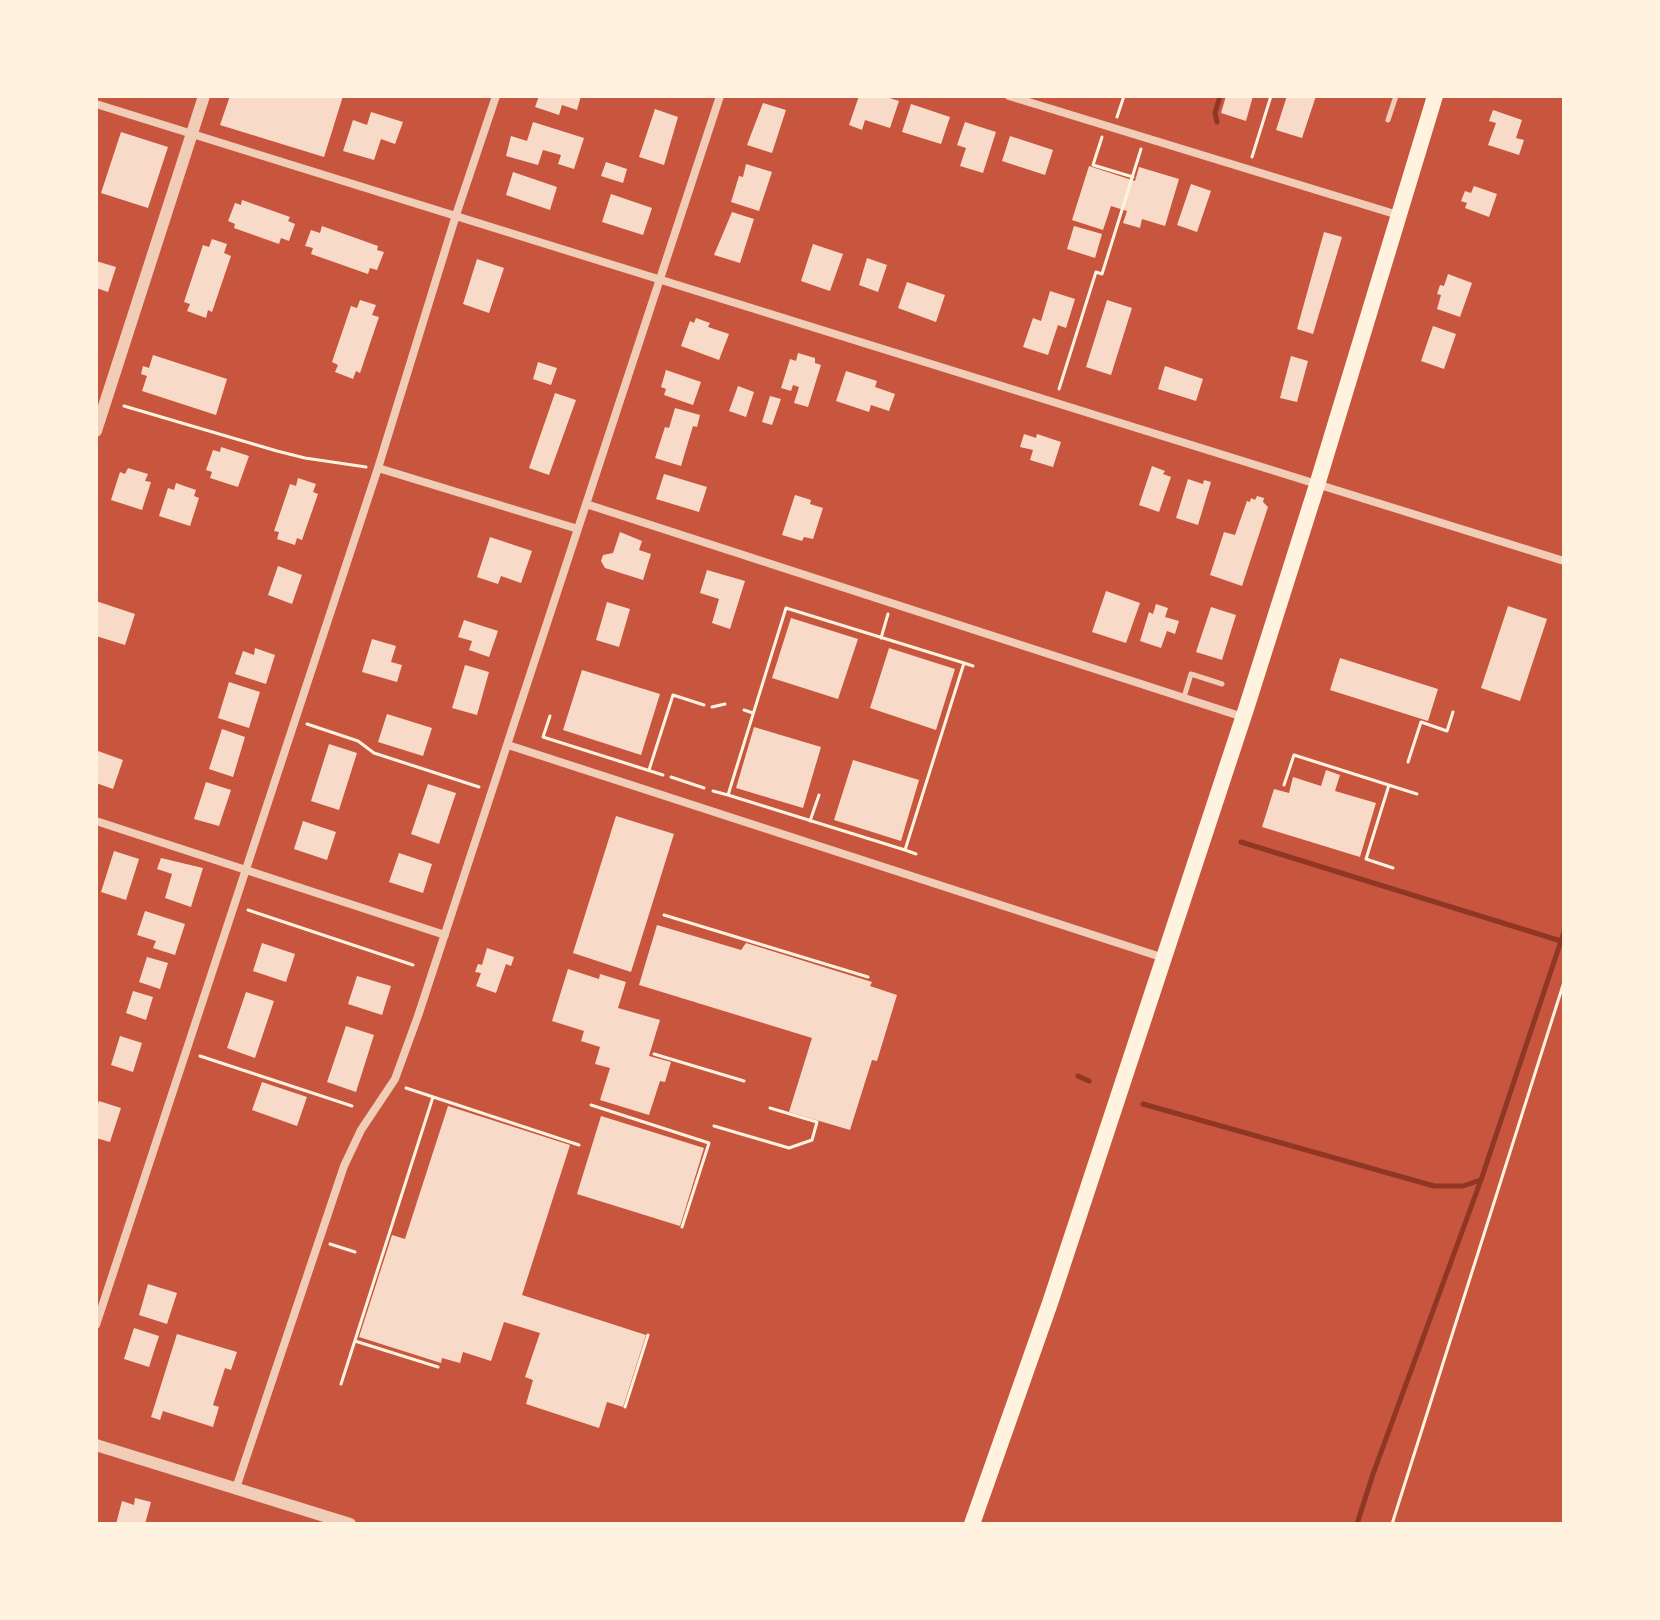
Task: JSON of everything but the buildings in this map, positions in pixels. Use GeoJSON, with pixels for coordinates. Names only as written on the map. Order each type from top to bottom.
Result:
{"type":"FeatureCollection","features":[{"type":"Feature","properties":{"kind":"main road"},"geometry":{"type":"LineString","coordinates":[[972,1524],[1050,1303],[1243,717],[1435,96]]}},
{"type":"Feature","properties":{"kind":"street"},"geometry":{"type":"LineString","coordinates":[[96,431],[101,397],[204,96]]}},
{"type":"Feature","properties":{"kind":"street"},"geometry":{"type":"LineString","coordinates":[[96,1325],[378,468],[496,96]]}},
{"type":"Feature","properties":{"kind":"street"},"geometry":{"type":"LineString","coordinates":[[236,1488],[344,1166],[361,1130],[395,1079],[508,745],[720,96]]}},
{"type":"Feature","properties":{"kind":"street"},"geometry":{"type":"LineString","coordinates":[[1009,96],[1398,215]]}},
{"type":"Feature","properties":{"kind":"street"},"geometry":{"type":"LineString","coordinates":[[96,104],[1564,561]]}},
{"type":"Feature","properties":{"kind":"street"},"geometry":{"type":"LineString","coordinates":[[378,468],[578,529]]}},
{"type":"Feature","properties":{"kind":"street"},"geometry":{"type":"LineString","coordinates":[[586,504],[1243,717]]}},
{"type":"Feature","properties":{"kind":"street"},"geometry":{"type":"LineString","coordinates":[[508,745],[1164,958]]}},
{"type":"Feature","properties":{"kind":"street"},"geometry":{"type":"LineString","coordinates":[[96,821],[445,935]]}},
{"type":"Feature","properties":{"kind":"street"},"geometry":{"type":"LineString","coordinates":[[96,1445],[350,1524]]}},
{"type":"Feature","properties":{"kind":"lane"},"geometry":{"type":"LineString","coordinates":[[1388,120],[1396,96]]}},
{"type":"Feature","properties":{"kind":"lane"},"geometry":{"type":"LineString","coordinates":[[1183,698],[1191,674],[1222,684]]}},
{"type":"Feature","properties":{"kind":"path"},"geometry":{"type":"LineString","coordinates":[[1124,96],[1093,165],[1133,177]]}},
{"type":"Feature","properties":{"kind":"path"},"geometry":{"type":"LineString","coordinates":[[1248,170],[1271,96]]}},
{"type":"Feature","properties":{"kind":"path"},"geometry":{"type":"LineString","coordinates":[[1055,403],[1096,272],[1102,274],[1144,138]]}},
{"type":"Feature","properties":{"kind":"path"},"geometry":{"type":"LineString","coordinates":[[124,406],[305,458],[378,468]]}},
{"type":"Feature","properties":{"kind":"path"},"geometry":{"type":"LineString","coordinates":[[728,795],[786,608],[973,666]]}},
{"type":"Feature","properties":{"kind":"path"},"geometry":{"type":"LineString","coordinates":[[881,638],[889,611]]}},
{"type":"Feature","properties":{"kind":"path"},"geometry":{"type":"LineString","coordinates":[[905,850],[964,663]]}},
{"type":"Feature","properties":{"kind":"path"},"geometry":{"type":"LineString","coordinates":[[649,770],[673,695],[704,705]]}},
{"type":"Feature","properties":{"kind":"path"},"geometry":{"type":"LineString","coordinates":[[712,707],[725,704]]}},
{"type":"Feature","properties":{"kind":"path"},"geometry":{"type":"LineString","coordinates":[[744,710],[753,713]]}},
{"type":"Feature","properties":{"kind":"path"},"geometry":{"type":"LineString","coordinates":[[1408,762],[1421,722],[1447,731],[1453,712]]}},
{"type":"Feature","properties":{"kind":"path"},"geometry":{"type":"LineString","coordinates":[[550,716],[543,737],[663,775]]}},
{"type":"Feature","properties":{"kind":"path"},"geometry":{"type":"LineString","coordinates":[[307,724],[358,741],[374,753],[480,787]]}},
{"type":"Feature","properties":{"kind":"path"},"geometry":{"type":"LineString","coordinates":[[1284,785],[1294,755],[1417,794]]}},
{"type":"Feature","properties":{"kind":"path"},"geometry":{"type":"LineString","coordinates":[[671,777],[704,788]]}},
{"type":"Feature","properties":{"kind":"path"},"geometry":{"type":"LineString","coordinates":[[1389,785],[1366,859],[1393,868]]}},
{"type":"Feature","properties":{"kind":"path"},"geometry":{"type":"LineString","coordinates":[[713,791],[916,854]]}},
{"type":"Feature","properties":{"kind":"path"},"geometry":{"type":"LineString","coordinates":[[810,821],[819,795]]}},
{"type":"Feature","properties":{"kind":"path"},"geometry":{"type":"LineString","coordinates":[[248,910],[413,965]]}},
{"type":"Feature","properties":{"kind":"path"},"geometry":{"type":"LineString","coordinates":[[664,915],[868,977]]}},
{"type":"Feature","properties":{"kind":"path"},"geometry":{"type":"LineString","coordinates":[[1392,1524],[1564,982]]}},
{"type":"Feature","properties":{"kind":"path"},"geometry":{"type":"LineString","coordinates":[[654,1054],[744,1081]]}},
{"type":"Feature","properties":{"kind":"path"},"geometry":{"type":"LineString","coordinates":[[200,1056],[352,1106]]}},
{"type":"Feature","properties":{"kind":"path"},"geometry":{"type":"LineString","coordinates":[[406,1088],[579,1145]]}},
{"type":"Feature","properties":{"kind":"path"},"geometry":{"type":"LineString","coordinates":[[341,1384],[433,1097]]}},
{"type":"Feature","properties":{"kind":"path"},"geometry":{"type":"LineString","coordinates":[[591,1105],[709,1143],[682,1227]]}},
{"type":"Feature","properties":{"kind":"path"},"geometry":{"type":"LineString","coordinates":[[714,1126],[789,1148],[812,1140],[817,1122],[770,1108]]}},
{"type":"Feature","properties":{"kind":"path"},"geometry":{"type":"LineString","coordinates":[[330,1244],[355,1252]]}},
{"type":"Feature","properties":{"kind":"path"},"geometry":{"type":"LineString","coordinates":[[625,1407],[648,1335]]}},
{"type":"Feature","properties":{"kind":"path"},"geometry":{"type":"LineString","coordinates":[[355,1341],[438,1367]]}},
{"type":"Feature","properties":{"kind":"waterway"},"geometry":{"type":"LineString","coordinates":[[1217,122],[1215,113],[1220,96]]}},
{"type":"Feature","properties":{"kind":"waterway"},"geometry":{"type":"LineString","coordinates":[[1241,842],[1561,941]]}},
{"type":"Feature","properties":{"kind":"waterway"},"geometry":{"type":"LineString","coordinates":[[1357,1524],[1481,1180],[1564,932]]}},
{"type":"Feature","properties":{"kind":"waterway"},"geometry":{"type":"LineString","coordinates":[[1078,1076],[1089,1081]]}},
{"type":"Feature","properties":{"kind":"waterway"},"geometry":{"type":"LineString","coordinates":[[1143,1104],[1434,1186],[1463,1186],[1481,1180]]}}]}
